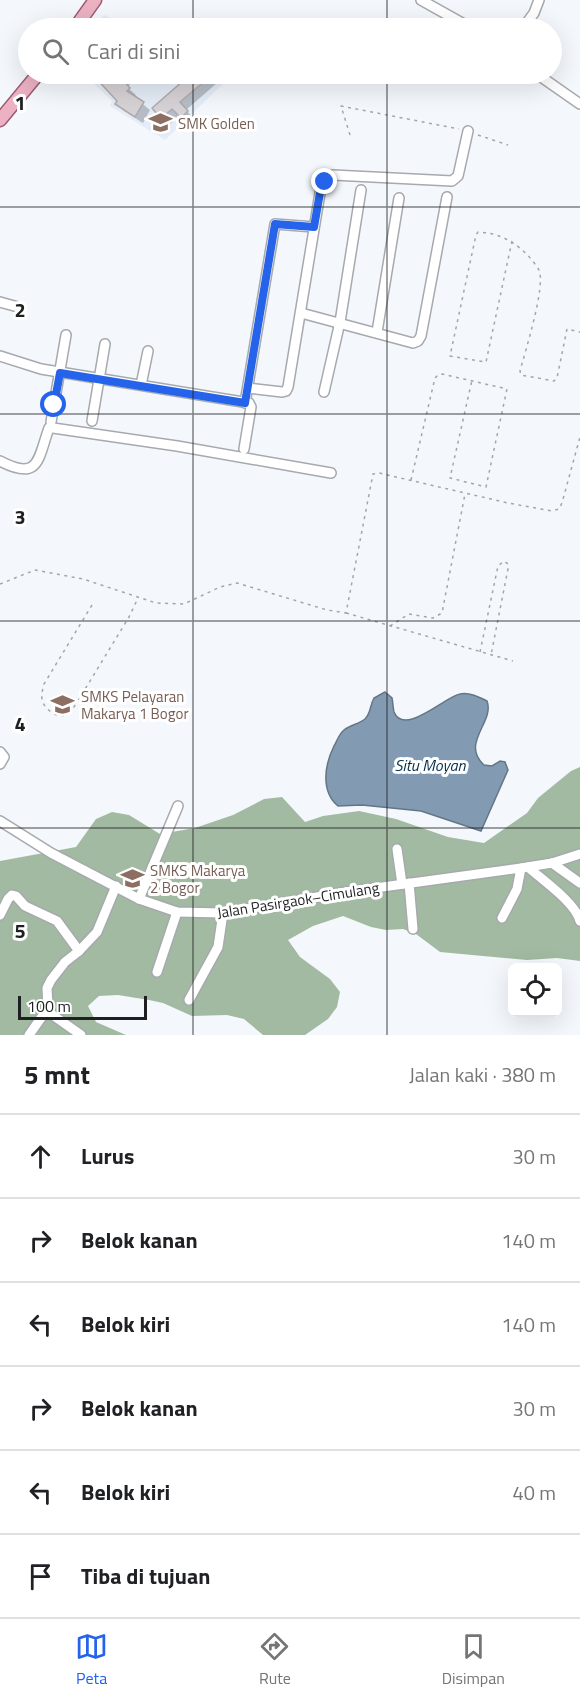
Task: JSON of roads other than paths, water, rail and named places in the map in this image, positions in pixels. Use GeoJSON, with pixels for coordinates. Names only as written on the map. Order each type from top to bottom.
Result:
{"type":"FeatureCollection","features":[{"type":"Feature","properties":{"kind":"main road"},"geometry":{"type":"LineString","coordinates":[[83,18],[95,0]]}},
{"type":"Feature","properties":{"kind":"main road"},"geometry":{"type":"LineString","coordinates":[[0,118],[29,84]]}},
{"type":"Feature","properties":{"kind":"street"},"geometry":{"type":"LineString","coordinates":[[421,0],[453,18]]}},
{"type":"Feature","properties":{"kind":"street"},"geometry":{"type":"LineString","coordinates":[[531,18],[539,0]]}},
{"type":"Feature","properties":{"kind":"street"},"geometry":{"type":"LineString","coordinates":[[551,84],[580,104]]}},
{"type":"Feature","properties":{"kind":"street"},"geometry":{"type":"LineString","coordinates":[[248,388],[286,391],[321,187],[333,175],[452,181],[458,176],[468,131]]}},
{"type":"Feature","properties":{"kind":"street"},"geometry":{"type":"LineString","coordinates":[[324,392],[340,322],[361,190]]}},
{"type":"Feature","properties":{"kind":"street"},"geometry":{"type":"LineString","coordinates":[[301,313],[413,343],[418,341],[422,336],[447,197]]}},
{"type":"Feature","properties":{"kind":"street"},"geometry":{"type":"LineString","coordinates":[[377,332],[399,198]]}},
{"type":"Feature","properties":{"kind":"street"},"geometry":{"type":"LineString","coordinates":[[245,403],[275,224],[314,227]]}},
{"type":"Feature","properties":{"kind":"street"},"geometry":{"type":"LineString","coordinates":[[0,303],[18,307]]}},
{"type":"Feature","properties":{"kind":"street"},"geometry":{"type":"LineString","coordinates":[[51,422],[66,335]]}},
{"type":"Feature","properties":{"kind":"street"},"geometry":{"type":"LineString","coordinates":[[92,421],[105,344]]}},
{"type":"Feature","properties":{"kind":"street"},"geometry":{"type":"LineString","coordinates":[[141,385],[148,351]]}},
{"type":"Feature","properties":{"kind":"street"},"geometry":{"type":"LineString","coordinates":[[0,356],[60,373],[251,404],[244,449]]}},
{"type":"Feature","properties":{"kind":"street"},"geometry":{"type":"LineString","coordinates":[[0,461],[12,467],[27,469],[34,466],[40,460],[49,428],[52,428],[177,446],[331,473]]}},
{"type":"Feature","properties":{"kind":"street"},"geometry":{"type":"LineString","coordinates":[[0,752],[4,757],[0,764]]}},
{"type":"Feature","properties":{"kind":"street"},"geometry":{"type":"LineString","coordinates":[[139,899],[178,806]]}},
{"type":"Feature","properties":{"kind":"street","name":"Jalan Pasirgaok–Cimulang"},"geometry":{"type":"LineString","coordinates":[[0,821],[51,853],[139,899],[177,912],[223,913],[405,883],[524,868],[552,863],[580,854]]}},
{"type":"Feature","properties":{"kind":"street"},"geometry":{"type":"LineString","coordinates":[[397,849],[413,929]]}},
{"type":"Feature","properties":{"kind":"street"},"geometry":{"type":"LineString","coordinates":[[552,863],[580,883]]}},
{"type":"Feature","properties":{"kind":"street"},"geometry":{"type":"LineString","coordinates":[[502,918],[517,890],[524,868],[578,913],[580,921]]}},
{"type":"Feature","properties":{"kind":"street"},"geometry":{"type":"LineString","coordinates":[[29,1035],[47,1011],[49,1000],[47,988],[51,980],[64,962],[79,951],[97,932],[116,886]]}},
{"type":"Feature","properties":{"kind":"street"},"geometry":{"type":"LineString","coordinates":[[0,915],[8,899],[12,895],[16,896],[25,906],[57,921],[79,951]]}},
{"type":"Feature","properties":{"kind":"street"},"geometry":{"type":"LineString","coordinates":[[157,972],[177,912]]}},
{"type":"Feature","properties":{"kind":"street"},"geometry":{"type":"LineString","coordinates":[[189,1000],[218,947],[223,913]]}},
{"type":"Feature","properties":{"kind":"street"},"geometry":{"type":"LineString","coordinates":[[47,1011],[81,1035]]}},
{"type":"Feature","properties":{"kind":"water","name":"Situ Moyan"},"geometry":{"type":"Polygon","coordinates":[[[385,692],[392,698],[394,712],[399,718],[407,720],[416,718],[460,694],[470,694],[487,701],[487,717],[475,749],[484,765],[492,766],[500,761],[505,762],[508,770],[481,831],[421,811],[362,805],[338,806],[332,800],[326,785],[326,777],[328,761],[334,746],[344,730],[365,719],[374,698],[385,692]]]}},
{"type":"Feature","properties":{"kind":"place","name":"SMK Golden"},"geometry":{"type":"Point","coordinates":[160,123]}},
{"type":"Feature","properties":{"kind":"place","name":"SMKS Pelayaran Makarya 1 Bogor"},"geometry":{"type":"Point","coordinates":[63,705]}},
{"type":"Feature","properties":{"kind":"place","name":"SMKS Makarya 2 Bogor"},"geometry":{"type":"Point","coordinates":[132,879]}}]}
